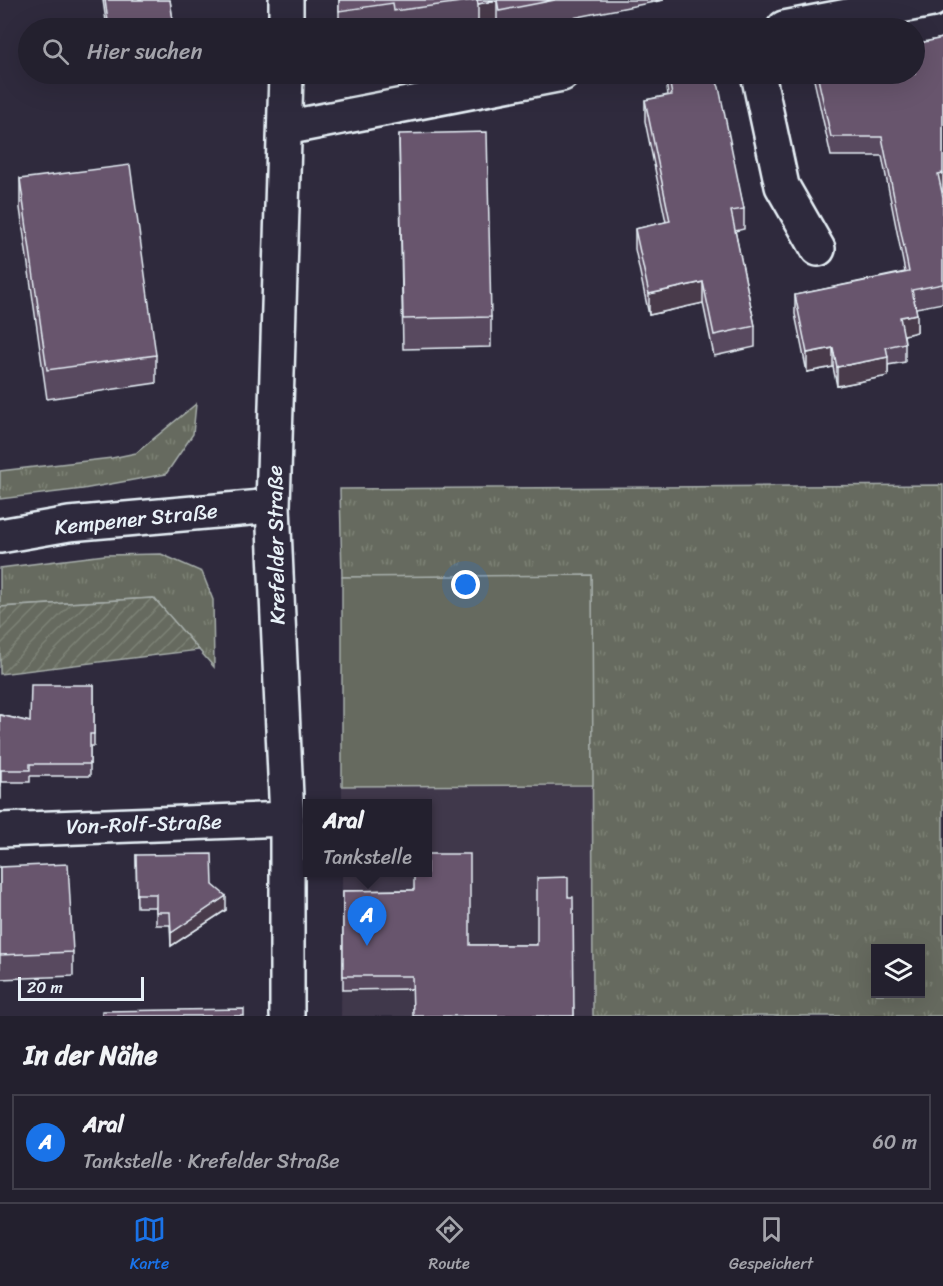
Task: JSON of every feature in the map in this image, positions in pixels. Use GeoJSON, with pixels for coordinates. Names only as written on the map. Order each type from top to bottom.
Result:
{"type":"FeatureCollection","features":[{"type":"Feature","properties":{"kind":"street"},"geometry":{"type":"LineString","coordinates":[[286,0],[286,18]]}},
{"type":"Feature","properties":{"kind":"street"},"geometry":{"type":"LineString","coordinates":[[837,18],[932,0]]}},
{"type":"Feature","properties":{"kind":"street","name":"Krefelder Straße"},"geometry":{"type":"LineString","coordinates":[[286,84],[273,506],[287,819],[287,1016]]}},
{"type":"Feature","properties":{"kind":"street"},"geometry":{"type":"LineString","coordinates":[[285,128],[511,84]]}},
{"type":"Feature","properties":{"kind":"street"},"geometry":{"type":"LineString","coordinates":[[760,84],[782,186],[818,249]]}},
{"type":"Feature","properties":{"kind":"street","name":"Kempener Straße"},"geometry":{"type":"LineString","coordinates":[[0,536],[69,524],[273,506]]}},
{"type":"Feature","properties":{"kind":"street","name":"Von-Rolf-Straße"},"geometry":{"type":"LineString","coordinates":[[0,830],[287,819]]}},
{"type":"Feature","properties":{"kind":"shaded area"},"geometry":{"type":"Polygon","coordinates":[[[593,785],[593,1016],[341,1016],[342,877],[432,877],[432,799],[342,799],[342,786],[593,785]]]}},
{"type":"Feature","properties":{"kind":"green space"},"geometry":{"type":"Polygon","coordinates":[[[196,404],[193,434],[166,474],[83,489],[0,499],[0,471],[112,458],[136,453],[196,404]]]}},
{"type":"Feature","properties":{"kind":"green space"},"geometry":{"type":"Polygon","coordinates":[[[943,485],[943,1016],[593,1016],[592,576],[342,577],[340,489],[943,485]]]}},
{"type":"Feature","properties":{"kind":"green space"},"geometry":{"type":"Polygon","coordinates":[[[161,554],[202,572],[213,600],[214,667],[153,598],[0,607],[0,568],[105,555],[161,554]]]}},
{"type":"Feature","properties":{"kind":"green space"},"geometry":{"type":"Polygon","coordinates":[[[592,575],[593,785],[342,786],[342,577],[592,575]]]}},
{"type":"Feature","properties":{"kind":"green space"},"geometry":{"type":"Polygon","coordinates":[[[154,598],[199,650],[0,674],[0,607],[154,598]]]}},
{"type":"Feature","properties":{"kind":"building"},"geometry":{"type":"Polygon","coordinates":[[[105,0],[170,0],[173,18],[108,18],[105,0]]]}},
{"type":"Feature","properties":{"kind":"building"},"geometry":{"type":"Polygon","coordinates":[[[339,0],[476,0],[394,11],[393,3],[339,11],[339,0]]]}},
{"type":"Feature","properties":{"kind":"building"},"geometry":{"type":"Polygon","coordinates":[[[477,0],[497,0],[478,4],[477,0]]]}},
{"type":"Feature","properties":{"kind":"building"},"geometry":{"type":"Polygon","coordinates":[[[497,0],[555,0],[499,11],[497,0]]]}},
{"type":"Feature","properties":{"kind":"building"},"geometry":{"type":"Polygon","coordinates":[[[943,38],[943,173],[938,174],[943,197],[943,284],[912,290],[917,314],[900,317],[905,343],[886,347],[888,357],[837,367],[833,348],[807,353],[795,295],[909,272],[882,137],[831,137],[819,84],[925,84],[925,42],[943,38]]]}},
{"type":"Feature","properties":{"kind":"building"},"geometry":{"type":"Polygon","coordinates":[[[670,84],[718,84],[719,87],[744,209],[731,211],[755,326],[714,335],[703,282],[649,294],[635,229],[670,221],[645,100],[672,95],[670,84]]]}},
{"type":"Feature","properties":{"kind":"building"},"geometry":{"type":"Polygon","coordinates":[[[487,132],[491,317],[403,319],[399,134],[487,132]]]}},
{"type":"Feature","properties":{"kind":"building"},"geometry":{"type":"Polygon","coordinates":[[[130,165],[156,355],[47,370],[20,179],[130,165]]]}},
{"type":"Feature","properties":{"kind":"building"},"geometry":{"type":"Polygon","coordinates":[[[31,685],[94,685],[94,734],[90,734],[90,764],[30,764],[30,770],[1,770],[0,787],[0,715],[30,722],[31,685]]]}},
{"type":"Feature","properties":{"kind":"building"},"geometry":{"type":"Polygon","coordinates":[[[212,854],[213,885],[226,896],[171,933],[170,912],[156,912],[156,894],[137,894],[136,855],[212,854]]]}},
{"type":"Feature","properties":{"kind":"building"},"geometry":{"type":"Polygon","coordinates":[[[432,854],[470,854],[470,945],[537,945],[537,878],[568,877],[568,897],[573,897],[574,1016],[413,1016],[412,976],[343,976],[343,891],[414,890],[414,877],[432,877],[432,854]]]}},
{"type":"Feature","properties":{"kind":"building"},"geometry":{"type":"Polygon","coordinates":[[[68,864],[73,952],[0,955],[0,867],[68,864]]]}},
{"type":"Feature","properties":{"kind":"building"},"geometry":{"type":"Polygon","coordinates":[[[244,1009],[244,1016],[102,1016],[102,1011],[244,1009]]]}},
{"type":"Feature","properties":{"kind":"place","name":"Aral"},"geometry":{"type":"Point","coordinates":[367,946]}}]}
